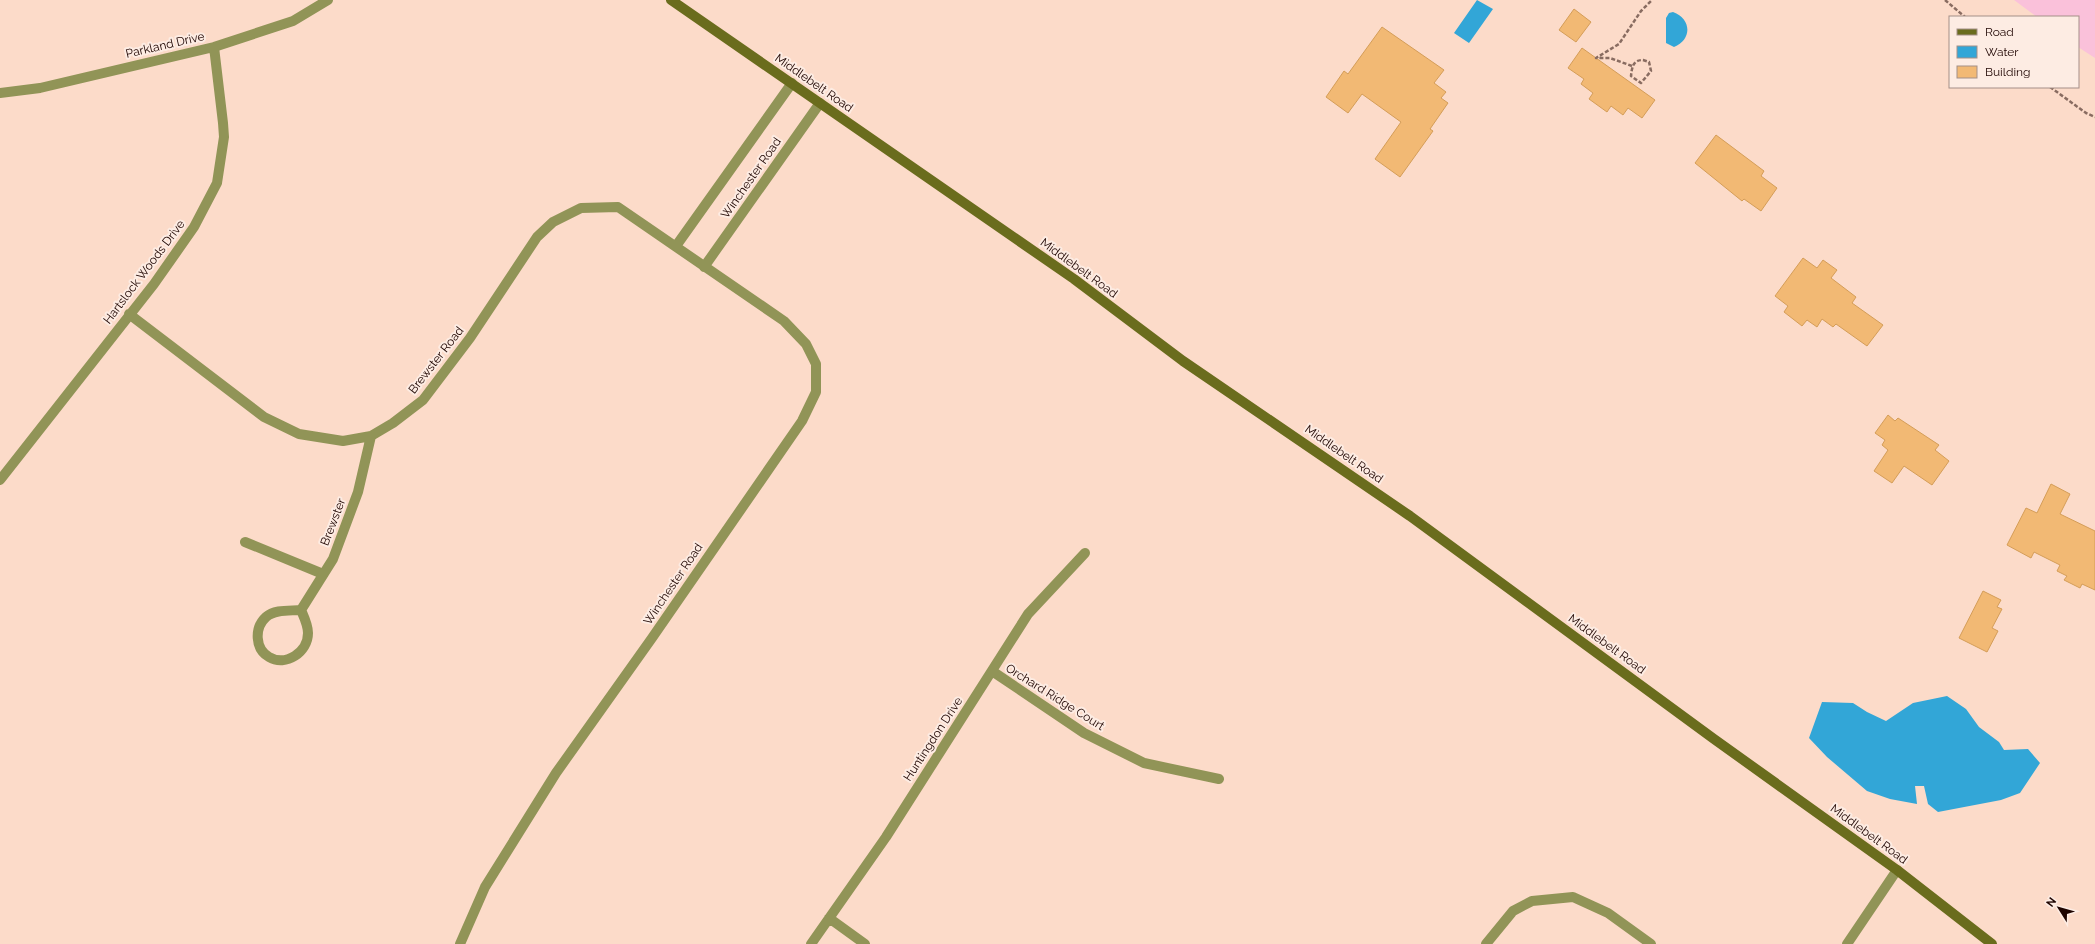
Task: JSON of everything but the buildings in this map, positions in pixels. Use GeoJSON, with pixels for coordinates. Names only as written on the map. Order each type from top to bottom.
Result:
{"type":"FeatureCollection","features":[{"type":"Feature","properties":{"kind":"street","name":"Parkland Drive"},"geometry":{"type":"LineString","coordinates":[[0,93],[40,88],[214,47],[293,21],[328,0]]}},
{"type":"Feature","properties":{"kind":"street","name":"Middlebelt Road"},"geometry":{"type":"LineString","coordinates":[[671,0],[1074,279],[1183,361],[1410,516],[1714,739],[1897,870],[1992,944]]}},
{"type":"Feature","properties":{"kind":"street","name":"Hartslock Woods Drive"},"geometry":{"type":"LineString","coordinates":[[0,480],[154,284],[194,227],[217,183],[224,137],[214,47]]}},
{"type":"Feature","properties":{"kind":"street","name":"Winchester Road"},"geometry":{"type":"LineString","coordinates":[[676,246],[792,83]]}},
{"type":"Feature","properties":{"kind":"street","name":"Winchester Road"},"geometry":{"type":"LineString","coordinates":[[704,267],[820,103]]}},
{"type":"Feature","properties":{"kind":"street","name":"Brewster Road"},"geometry":{"type":"LineString","coordinates":[[129,314],[264,417],[299,434],[343,441],[371,436],[393,423],[423,400],[470,338],[537,238],[553,222],[581,208],[618,207],[689,256]]}},
{"type":"Feature","properties":{"kind":"street","name":"Winchester Road"},"geometry":{"type":"LineString","coordinates":[[460,944],[485,887],[556,773],[802,421],[816,392],[816,364],[806,344],[784,321],[689,256]]}},
{"type":"Feature","properties":{"kind":"street","name":"Brewster"},"geometry":{"type":"LineString","coordinates":[[301,610],[333,559],[358,492],[371,436]]}},
{"type":"Feature","properties":{"kind":"street"},"geometry":{"type":"LineString","coordinates":[[245,542],[323,574]]}},
{"type":"Feature","properties":{"kind":"street","name":"Huntingdon Drive"},"geometry":{"type":"LineString","coordinates":[[811,944],[886,837],[1028,614],[1084,553]]}},
{"type":"Feature","properties":{"kind":"street"},"geometry":{"type":"LineString","coordinates":[[301,610],[308,635],[302,651],[291,659],[279,660],[269,658],[262,651],[258,640],[259,629],[266,617],[279,611],[301,610]]}},
{"type":"Feature","properties":{"kind":"street","name":"Orchard Ridge Court"},"geometry":{"type":"LineString","coordinates":[[992,671],[1084,732],[1144,763],[1219,779]]}},
{"type":"Feature","properties":{"kind":"street"},"geometry":{"type":"LineString","coordinates":[[1847,944],[1897,870]]}},
{"type":"Feature","properties":{"kind":"street"},"geometry":{"type":"LineString","coordinates":[[1486,944],[1513,911],[1532,901],[1573,897],[1608,913],[1651,944]]}},
{"type":"Feature","properties":{"kind":"street"},"geometry":{"type":"LineString","coordinates":[[829,918],[865,944]]}},
{"type":"Feature","properties":{"kind":"path"},"geometry":{"type":"LineString","coordinates":[[1632,66],[1610,58],[1596,58],[1619,44],[1641,11],[1652,0]]}},
{"type":"Feature","properties":{"kind":"path"},"geometry":{"type":"LineString","coordinates":[[1945,0],[1964,16]]}},
{"type":"Feature","properties":{"kind":"path"},"geometry":{"type":"LineString","coordinates":[[1640,60],[1646,60],[1651,64],[1651,71],[1641,83],[1631,76],[1632,66],[1640,60]]}},
{"type":"Feature","properties":{"kind":"path"},"geometry":{"type":"LineString","coordinates":[[2051,88],[2086,113],[2095,117]]}},
{"type":"Feature","properties":{"kind":"shaded area"},"geometry":{"type":"Polygon","coordinates":[[[2014,0],[2095,0],[2095,58],[2079,48],[2079,16],[2036,16],[2014,0]]]}},
{"type":"Feature","properties":{"kind":"water"},"geometry":{"type":"Polygon","coordinates":[[[1477,0],[1493,9],[1469,43],[1454,33],[1477,0]]]}},
{"type":"Feature","properties":{"kind":"water"},"geometry":{"type":"Polygon","coordinates":[[[1673,12],[1684,19],[1687,30],[1687,35],[1684,40],[1674,47],[1666,43],[1666,18],[1669,13],[1673,12]]]}},
{"type":"Feature","properties":{"kind":"water"},"geometry":{"type":"Polygon","coordinates":[[[1947,696],[1966,709],[1979,727],[1999,742],[2004,750],[2028,749],[2040,763],[2020,793],[2001,800],[1938,812],[1928,804],[1924,786],[1915,786],[1917,804],[1890,799],[1867,791],[1827,757],[1809,738],[1822,702],[1853,703],[1886,721],[1913,703],[1947,696]]]}}]}
